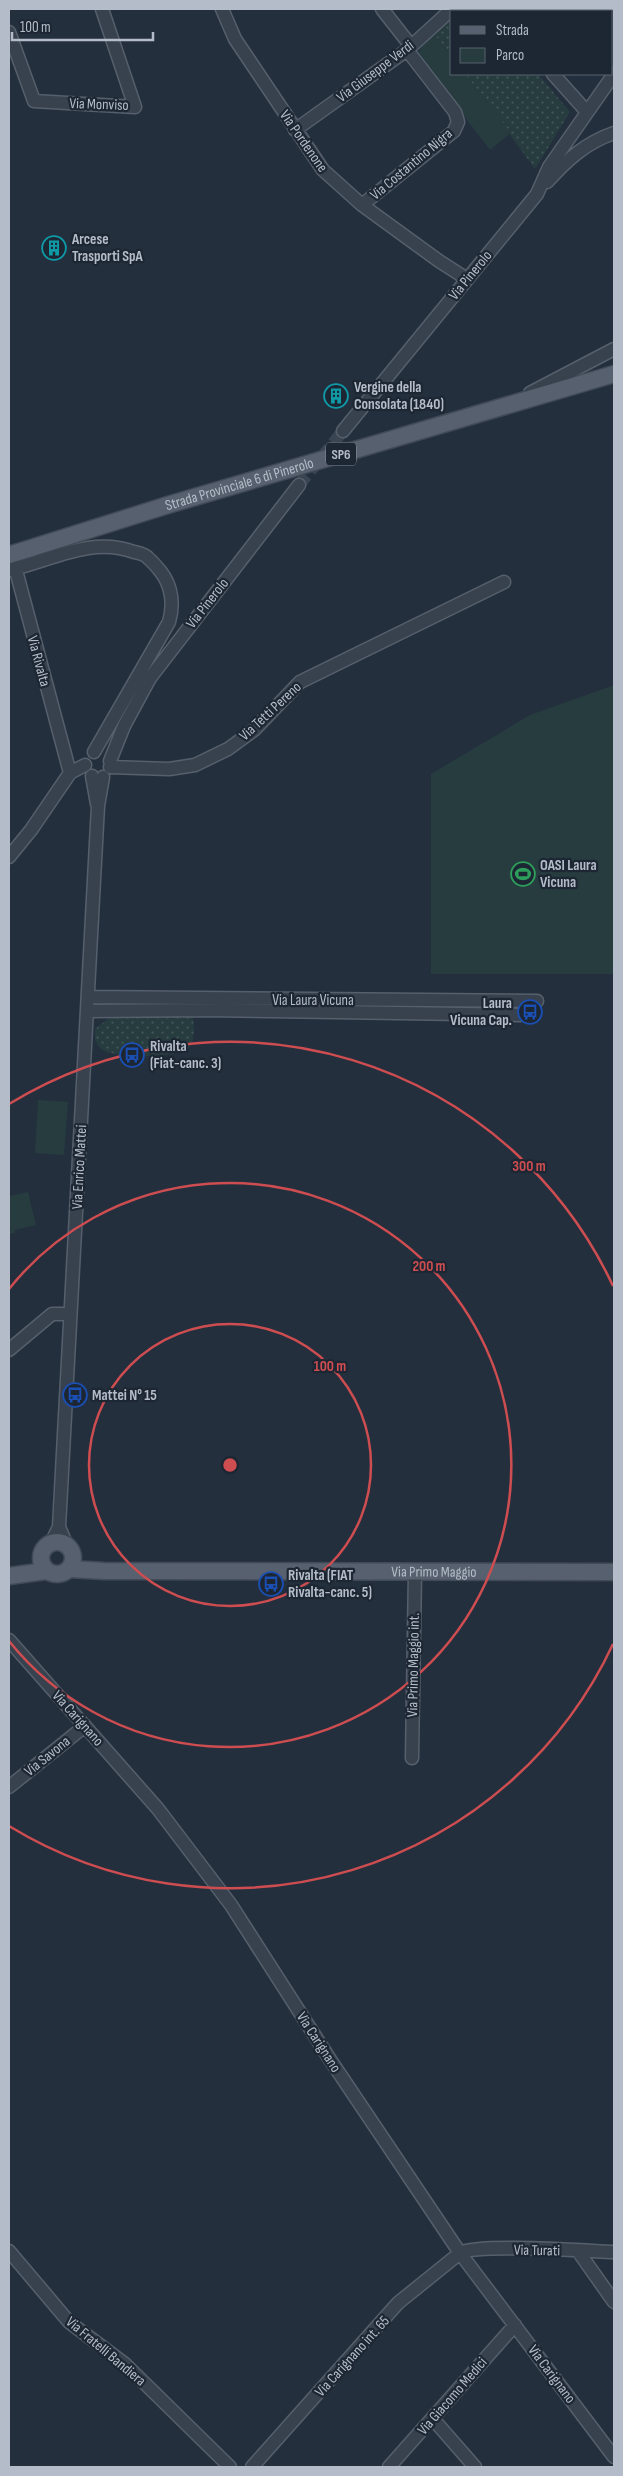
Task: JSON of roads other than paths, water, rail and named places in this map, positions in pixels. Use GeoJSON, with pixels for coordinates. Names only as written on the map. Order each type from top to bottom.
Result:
{"type":"FeatureCollection","features":[{"type":"Feature","properties":{"kind":"main road","name":"Strada Provinciale 6 di Pinerolo"},"geometry":{"type":"LineString","coordinates":[[11,560],[180,501],[614,374]]}},
{"type":"Feature","properties":{"kind":"main road"},"geometry":{"type":"LineString","coordinates":[[9,1569],[58,1556]]}},
{"type":"Feature","properties":{"kind":"main road","name":"Via Primo Maggio"},"geometry":{"type":"LineString","coordinates":[[9,1576],[58,1556],[104,1571],[614,1572]]}},
{"type":"Feature","properties":{"kind":"street","name":"Via Monviso"},"geometry":{"type":"LineString","coordinates":[[9,32],[34,101],[135,107],[102,9]]}},
{"type":"Feature","properties":{"kind":"street","name":"Via Pordenone"},"geometry":{"type":"LineString","coordinates":[[222,9],[235,39],[323,170],[362,205],[467,279]]}},
{"type":"Feature","properties":{"kind":"street"},"geometry":{"type":"LineString","coordinates":[[382,9],[409,48]]}},
{"type":"Feature","properties":{"kind":"street","name":"Via Giuseppe Verdi"},"geometry":{"type":"LineString","coordinates":[[295,130],[409,48],[450,11]]}},
{"type":"Feature","properties":{"kind":"street","name":"Via Costantino Nigra"},"geometry":{"type":"LineString","coordinates":[[362,205],[454,131],[458,122],[455,112],[409,48]]}},
{"type":"Feature","properties":{"kind":"street","name":"Via Pinerolo"},"geometry":{"type":"LineString","coordinates":[[343,431],[537,194],[549,167],[614,74]]}},
{"type":"Feature","properties":{"kind":"street"},"geometry":{"type":"LineString","coordinates":[[554,75],[587,112]]}},
{"type":"Feature","properties":{"kind":"street"},"geometry":{"type":"LineString","coordinates":[[537,194],[568,158],[583,147],[614,133]]}},
{"type":"Feature","properties":{"kind":"street"},"geometry":{"type":"LineString","coordinates":[[510,404],[614,349]]}},
{"type":"Feature","properties":{"kind":"street","name":"Via Pinerolo"},"geometry":{"type":"LineString","coordinates":[[98,765],[124,726],[150,678],[168,652],[299,485]]}},
{"type":"Feature","properties":{"kind":"street"},"geometry":{"type":"LineString","coordinates":[[9,857],[31,830],[67,777],[98,765],[169,622],[173,608],[166,579],[147,556],[120,547],[95,546],[41,560],[11,560]]}},
{"type":"Feature","properties":{"kind":"street","name":"Via Rivalta"},"geometry":{"type":"LineString","coordinates":[[11,560],[67,777]]}},
{"type":"Feature","properties":{"kind":"street","name":"Via Tetti Pereno"},"geometry":{"type":"LineString","coordinates":[[98,765],[169,769],[195,765],[204,761],[228,749],[254,730],[300,682],[504,582]]}},
{"type":"Feature","properties":{"kind":"street","name":"Via Enrico Mattei"},"geometry":{"type":"LineString","coordinates":[[58,1556],[98,806],[93,791],[98,765]]}},
{"type":"Feature","properties":{"kind":"street","name":"Via Laura Vicuna"},"geometry":{"type":"LineString","coordinates":[[88,997],[537,1001]]}},
{"type":"Feature","properties":{"kind":"street","name":"Via Laura Vicuna"},"geometry":{"type":"LineString","coordinates":[[87,1011],[206,1010],[520,1014]]}},
{"type":"Feature","properties":{"kind":"street"},"geometry":{"type":"LineString","coordinates":[[9,1350],[52,1314],[70,1314]]}},
{"type":"Feature","properties":{"kind":"street","name":"Via Primo Maggio int."},"geometry":{"type":"LineString","coordinates":[[412,1758],[414,1572]]}},
{"type":"Feature","properties":{"kind":"street","name":"Via Carignano"},"geometry":{"type":"LineString","coordinates":[[9,1640],[158,1809],[231,1905],[331,2061],[460,2253],[614,2457]]}},
{"type":"Feature","properties":{"kind":"street","name":"Via Savona"},"geometry":{"type":"LineString","coordinates":[[9,1787],[85,1726]]}},
{"type":"Feature","properties":{"kind":"street","name":"Via Turati"},"geometry":{"type":"LineString","coordinates":[[460,2253],[466,2250],[614,2252]]}},
{"type":"Feature","properties":{"kind":"street","name":"Via Fratelli Bandiera"},"geometry":{"type":"LineString","coordinates":[[9,2251],[69,2322],[125,2364],[230,2467]]}},
{"type":"Feature","properties":{"kind":"street"},"geometry":{"type":"LineString","coordinates":[[578,2251],[614,2302]]}},
{"type":"Feature","properties":{"kind":"street","name":"Via Carignano int. 65"},"geometry":{"type":"LineString","coordinates":[[252,2467],[398,2303],[460,2253]]}},
{"type":"Feature","properties":{"kind":"street","name":"Via Giacomo Medici"},"geometry":{"type":"LineString","coordinates":[[389,2467],[515,2325]]}},
{"type":"Feature","properties":{"kind":"street"},"geometry":{"type":"LineString","coordinates":[[433,2419],[475,2467]]}},
{"type":"Feature","properties":{"kind":"tunnel"},"geometry":{"type":"LineString","coordinates":[[299,485],[343,431]]}},
{"type":"Feature","properties":{"kind":"place","name":"Arcese Trasporti SpA"},"geometry":{"type":"Point","coordinates":[54,248]}},
{"type":"Feature","properties":{"kind":"place","name":"Vergine della Consolata (1840)"},"geometry":{"type":"Point","coordinates":[336,396]}},
{"type":"Feature","properties":{"kind":"place","name":"OASI Laura Vicuna"},"geometry":{"type":"Point","coordinates":[523,874]}},
{"type":"Feature","properties":{"kind":"place","name":"Laura Vicuna Cap."},"geometry":{"type":"Point","coordinates":[530,1012]}},
{"type":"Feature","properties":{"kind":"place","name":"Rivalta (Fiat-canc. 3)"},"geometry":{"type":"Point","coordinates":[132,1055]}},
{"type":"Feature","properties":{"kind":"place","name":"Mattei N° 15"},"geometry":{"type":"Point","coordinates":[75,1395]}},
{"type":"Feature","properties":{"kind":"place","name":"Rivalta (FIAT Rivalta-canc. 5)"},"geometry":{"type":"Point","coordinates":[271,1584]}}]}
